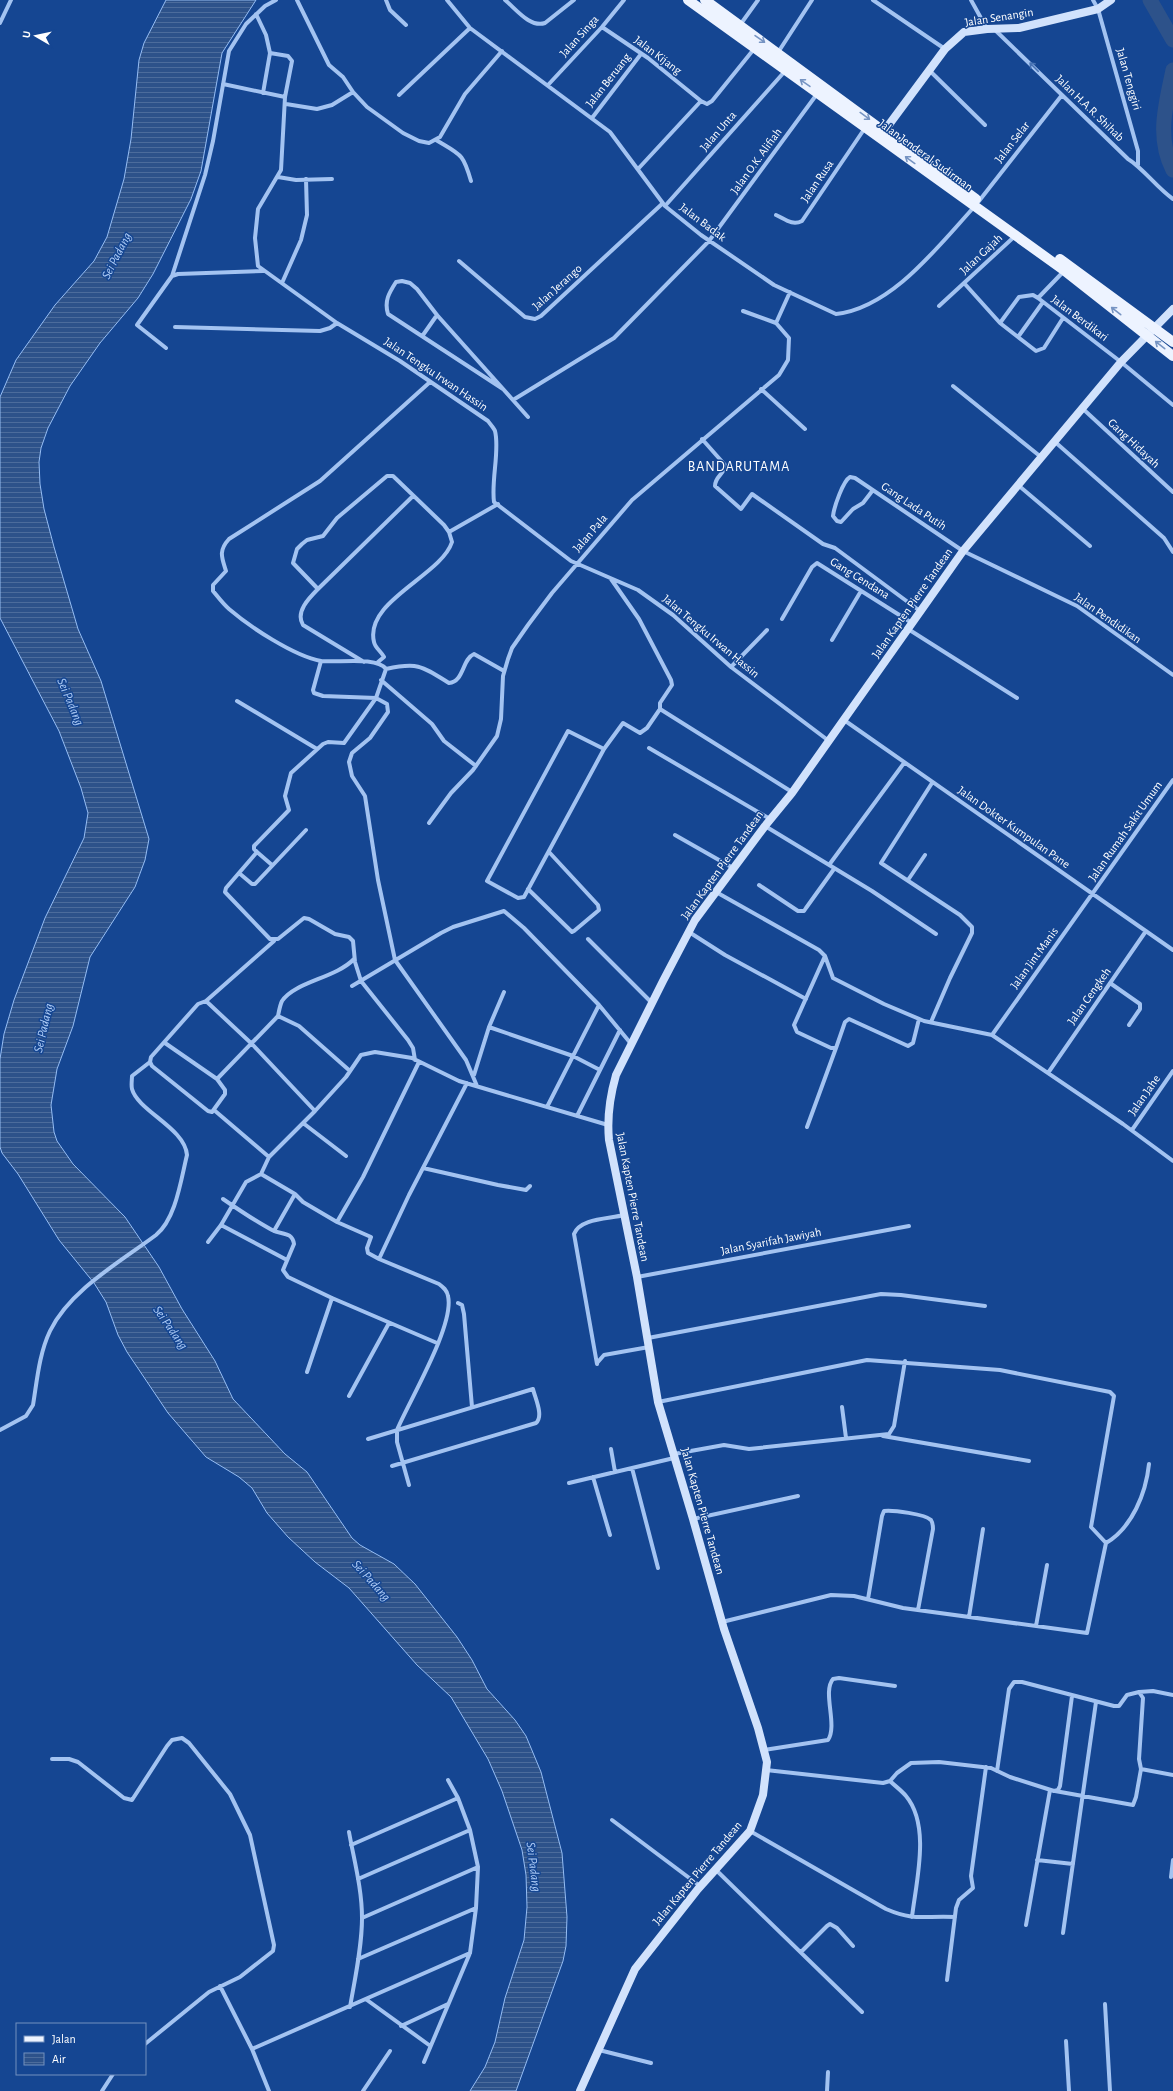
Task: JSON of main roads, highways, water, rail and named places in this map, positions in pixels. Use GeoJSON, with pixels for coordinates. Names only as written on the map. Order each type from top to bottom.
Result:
{"type":"FeatureCollection","features":[{"type":"Feature","properties":{"kind":"main road","name":"Jalan Jenderal Sudirman"},"geometry":{"type":"LineString","coordinates":[[688,0],[755,47],[776,56],[786,69],[866,128],[1155,327],[1173,342]]}},
{"type":"Feature","properties":{"kind":"main road","name":"Jalan Jenderal Sudirman"},"geometry":{"type":"LineString","coordinates":[[705,0],[740,25],[776,56],[885,130],[1016,235],[1173,356]]}},
{"type":"Feature","properties":{"kind":"main road","name":"Jalan Senangin"},"geometry":{"type":"LineString","coordinates":[[885,130],[930,71],[945,48],[964,32],[1019,28],[1098,9],[1111,0]]}},
{"type":"Feature","properties":{"kind":"main road","name":"Jalan Kapten Pierre Tandean"},"geometry":{"type":"LineString","coordinates":[[580,2091],[635,1969],[700,1886],[750,1831],[763,1795],[767,1762],[758,1728],[722,1622],[694,1519],[658,1402],[637,1277],[608,1125],[613,1086],[616,1075],[689,932],[733,868],[792,793],[963,551],[1042,457],[1053,441],[1121,362],[1173,309]]}},
{"type":"Feature","properties":{"kind":"water","name":"Sei Padang"},"geometry":{"type":"Polygon","coordinates":[[[166,0],[256,0],[222,53],[201,171],[191,199],[153,274],[138,298],[100,343],[70,386],[48,428],[41,448],[39,462],[40,484],[44,509],[54,547],[78,629],[101,681],[149,839],[145,860],[135,887],[90,957],[73,1026],[57,1069],[51,1105],[54,1132],[57,1141],[73,1164],[125,1217],[159,1267],[182,1309],[215,1361],[233,1399],[285,1454],[307,1472],[352,1538],[360,1545],[394,1564],[415,1584],[457,1637],[472,1660],[487,1689],[515,1720],[526,1736],[541,1772],[562,1853],[567,1917],[566,1946],[563,1961],[516,2091],[470,2091],[485,2067],[495,2042],[505,1998],[524,1940],[527,1907],[526,1875],[522,1850],[502,1791],[488,1759],[451,1697],[417,1665],[349,1588],[315,1562],[288,1537],[267,1513],[252,1488],[239,1477],[206,1457],[168,1413],[127,1352],[118,1335],[106,1302],[94,1283],[59,1240],[18,1174],[2,1153],[0,1147],[0,1059],[4,1034],[14,1000],[45,918],[84,838],[88,813],[81,788],[59,731],[0,618],[0,397],[16,360],[55,305],[94,261],[107,237],[124,179],[131,139],[139,60],[144,43],[166,0]]]}},
{"type":"Feature","properties":{"kind":"waterway"},"geometry":{"type":"LineString","coordinates":[[1150,0],[1173,40]]}},
{"type":"Feature","properties":{"kind":"waterway"},"geometry":{"type":"LineString","coordinates":[[1173,70],[1164,120],[1165,145],[1173,170]]}},
{"type":"Feature","properties":{"kind":"district","name":"BANDARUTAMA"},"geometry":{"type":"Point","coordinates":[739,467]}}]}
